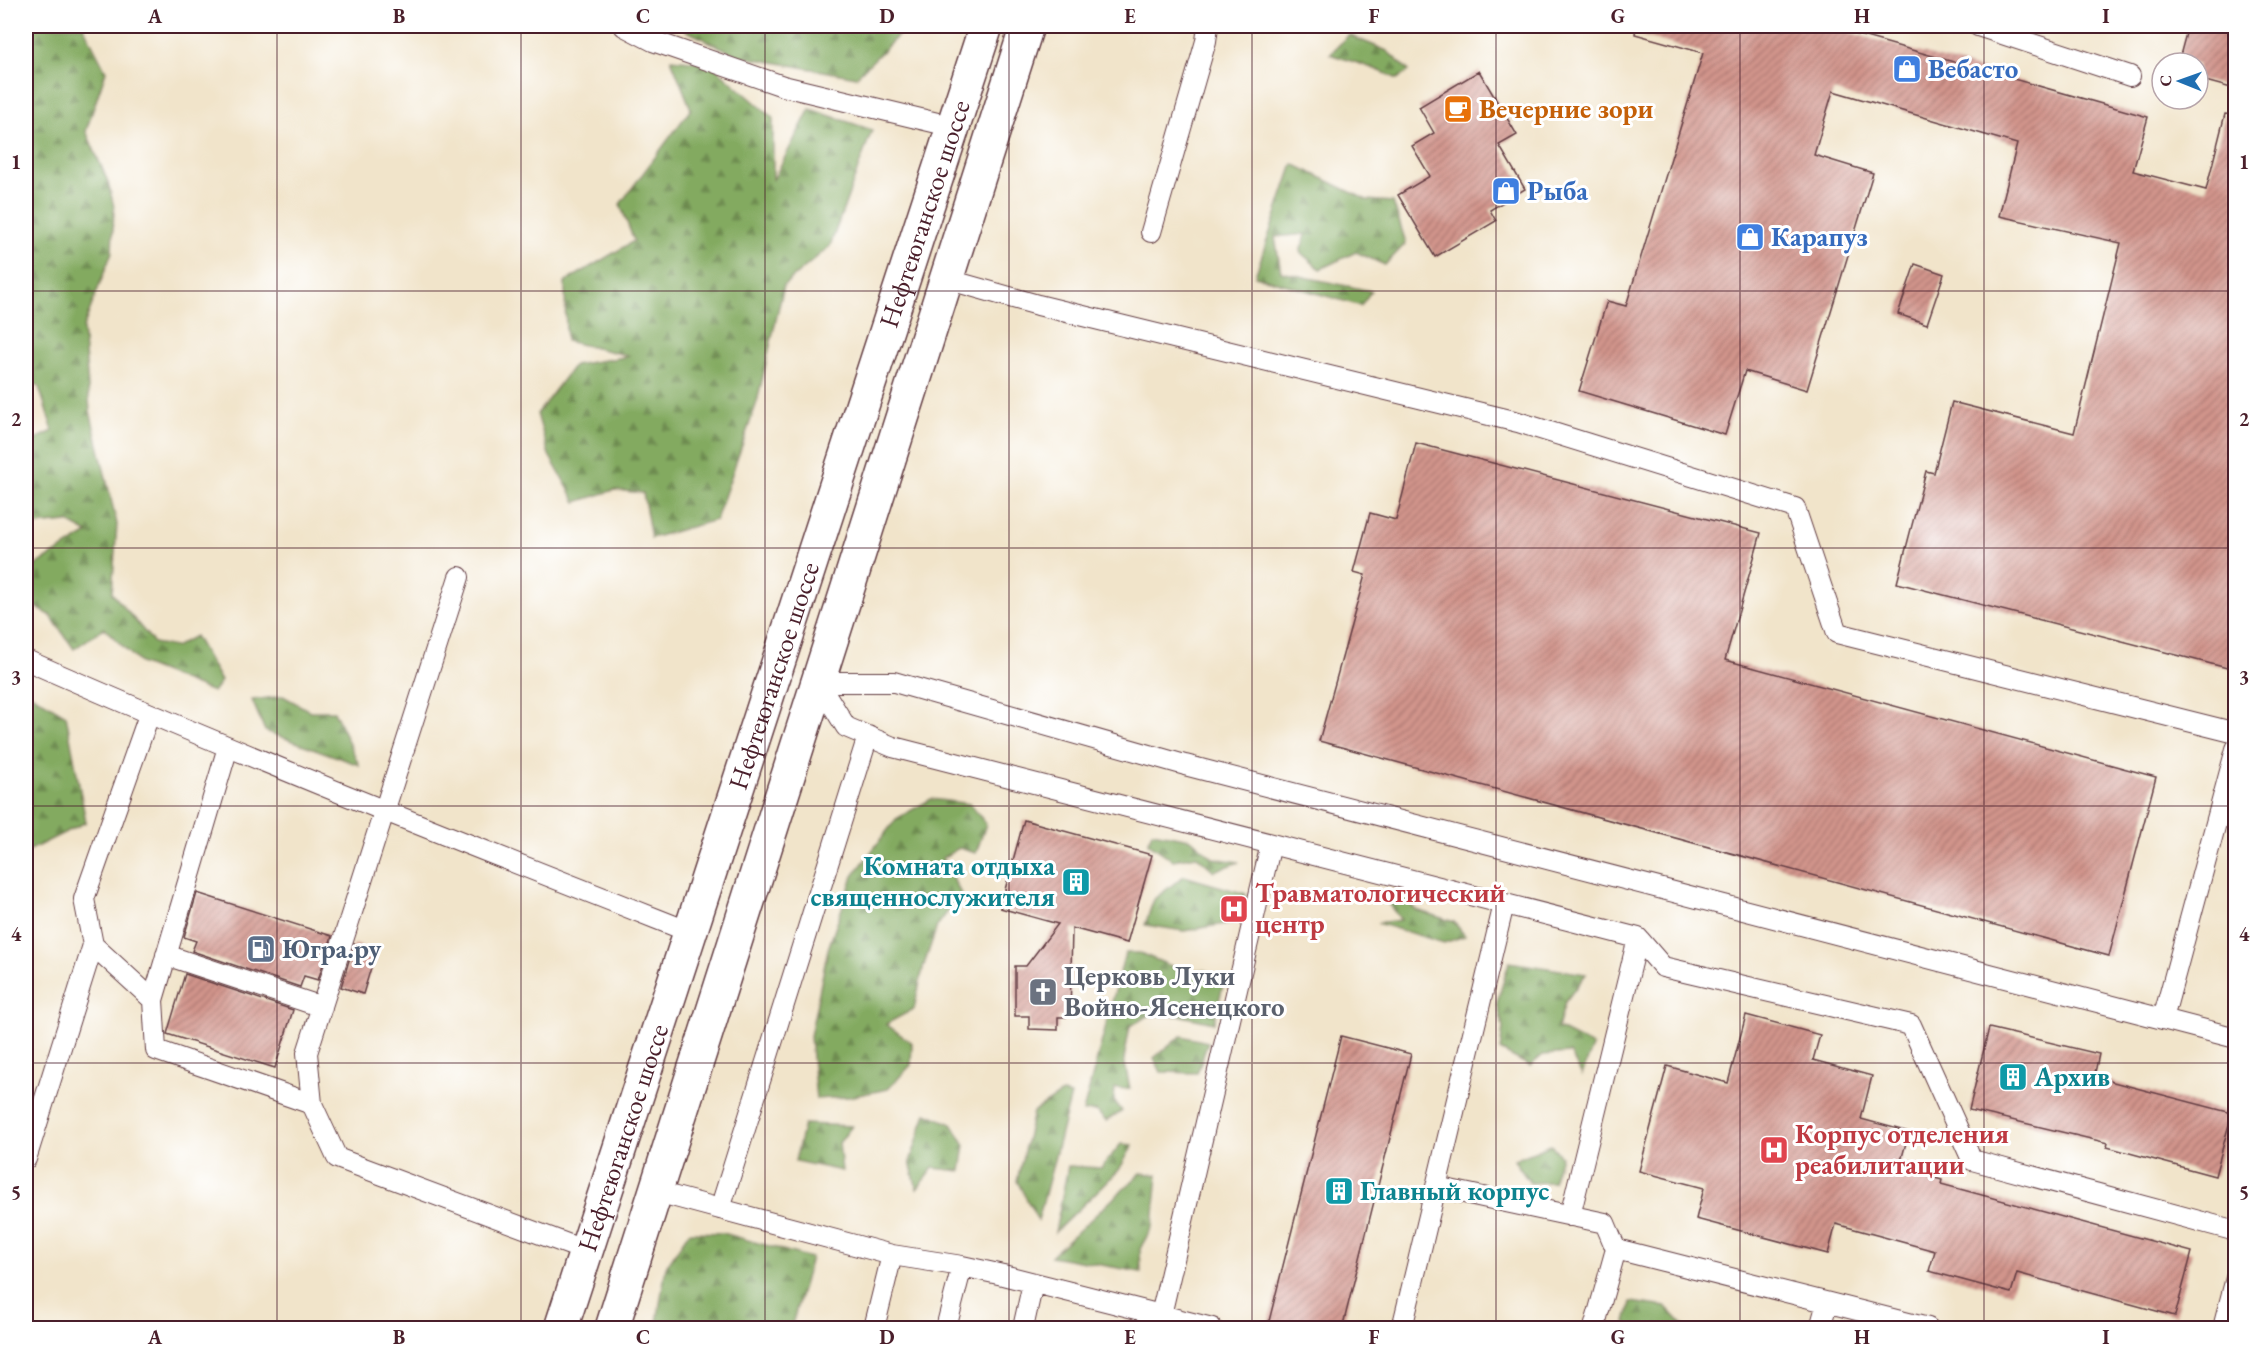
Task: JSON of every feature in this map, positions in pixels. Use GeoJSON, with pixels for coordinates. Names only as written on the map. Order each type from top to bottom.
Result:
{"type":"FeatureCollection","features":[{"type":"Feature","properties":{"kind":"main road","name":"Нефтеюганское шоссе"},"geometry":{"type":"LineString","coordinates":[[561,1329],[986,26]]}},
{"type":"Feature","properties":{"kind":"main road","name":"Нефтеюганское шоссе"},"geometry":{"type":"LineString","coordinates":[[612,1329],[1027,26]]}},
{"type":"Feature","properties":{"kind":"lane"},"geometry":{"type":"LineString","coordinates":[[624,26],[653,41],[783,86],[954,127]]}},
{"type":"Feature","properties":{"kind":"lane"},"geometry":{"type":"LineString","coordinates":[[1150,232],[1206,41],[1208,26]]}},
{"type":"Feature","properties":{"kind":"lane"},"geometry":{"type":"LineString","coordinates":[[1978,26],[2130,76]]}},
{"type":"Feature","properties":{"kind":"lane"},"geometry":{"type":"LineString","coordinates":[[946,279],[1038,305],[1518,422],[1795,508],[1837,633],[2235,733]]}},
{"type":"Feature","properties":{"kind":"lane"},"geometry":{"type":"LineString","coordinates":[[459,576],[307,1053],[312,1104],[337,1158],[586,1251]]}},
{"type":"Feature","properties":{"kind":"lane"},"geometry":{"type":"LineString","coordinates":[[26,660],[149,715],[690,932]]}},
{"type":"Feature","properties":{"kind":"lane"},"geometry":{"type":"LineString","coordinates":[[818,682],[846,727],[893,747],[1638,938],[1663,967],[1911,1025],[1972,1160],[2235,1231]]}},
{"type":"Feature","properties":{"kind":"lane"},"geometry":{"type":"LineString","coordinates":[[818,682],[894,682],[1185,765],[2235,1038]]}},
{"type":"Feature","properties":{"kind":"lane"},"geometry":{"type":"LineString","coordinates":[[26,1159],[93,945],[84,900],[149,715]]}},
{"type":"Feature","properties":{"kind":"lane"},"geometry":{"type":"LineString","coordinates":[[720,1209],[868,736]]}},
{"type":"Feature","properties":{"kind":"lane"},"geometry":{"type":"LineString","coordinates":[[228,747],[153,1000],[156,1050],[312,1104]]}},
{"type":"Feature","properties":{"kind":"lane"},"geometry":{"type":"LineString","coordinates":[[2163,1019],[2235,749]]}},
{"type":"Feature","properties":{"kind":"lane"},"geometry":{"type":"LineString","coordinates":[[1161,1315],[1271,844]]}},
{"type":"Feature","properties":{"kind":"lane"},"geometry":{"type":"LineString","coordinates":[[1402,1329],[1504,904]]}},
{"type":"Feature","properties":{"kind":"lane"},"geometry":{"type":"LineString","coordinates":[[1570,1216],[1638,938]]}},
{"type":"Feature","properties":{"kind":"lane"},"geometry":{"type":"LineString","coordinates":[[93,945],[153,1000]]}},
{"type":"Feature","properties":{"kind":"lane"},"geometry":{"type":"LineString","coordinates":[[166,955],[322,1007]]}},
{"type":"Feature","properties":{"kind":"lane"},"geometry":{"type":"LineString","coordinates":[[1436,1187],[1605,1223],[1616,1249],[1594,1329]]}},
{"type":"Feature","properties":{"kind":"lane"},"geometry":{"type":"LineString","coordinates":[[657,1192],[892,1255],[962,1266],[1033,1282],[1212,1329]]}},
{"type":"Feature","properties":{"kind":"lane"},"geometry":{"type":"LineString","coordinates":[[1616,1249],[1928,1329]]}},
{"type":"Feature","properties":{"kind":"lane"},"geometry":{"type":"LineString","coordinates":[[874,1329],[892,1255]]}},
{"type":"Feature","properties":{"kind":"lane"},"geometry":{"type":"LineString","coordinates":[[946,1329],[962,1266]]}},
{"type":"Feature","properties":{"kind":"lane"},"geometry":{"type":"LineString","coordinates":[[2223,1329],[2235,1278]]}},
{"type":"Feature","properties":{"kind":"lane"},"geometry":{"type":"LineString","coordinates":[[1023,1329],[1033,1282]]}},
{"type":"Feature","properties":{"kind":"lane"},"geometry":{"type":"LineString","coordinates":[[1820,1329],[1827,1303]]}},
{"type":"Feature","properties":{"kind":"green space"},"geometry":{"type":"Polygon","coordinates":[[[26,26],[83,26],[106,71],[86,131],[108,182],[114,207],[112,252],[83,328],[90,411],[117,524],[112,593],[154,643],[175,647],[195,636],[221,681],[213,692],[140,663],[104,628],[74,649],[50,615],[26,602],[26,564],[33,567],[88,533],[68,522],[26,526],[26,444],[53,431],[39,387],[26,376],[26,26]]]}},
{"type":"Feature","properties":{"kind":"green space"},"geometry":{"type":"Polygon","coordinates":[[[685,26],[908,26],[856,77],[739,56],[685,30],[685,26]]]}},
{"type":"Feature","properties":{"kind":"green space"},"geometry":{"type":"Polygon","coordinates":[[[1349,35],[1387,51],[1409,71],[1397,79],[1330,54],[1349,35]]]}},
{"type":"Feature","properties":{"kind":"green space"},"geometry":{"type":"Polygon","coordinates":[[[671,59],[710,63],[773,118],[773,180],[810,109],[872,130],[830,246],[784,285],[757,402],[716,520],[651,538],[643,493],[614,490],[576,502],[549,455],[537,414],[574,365],[630,356],[566,341],[565,282],[634,241],[620,204],[691,109],[671,59]]]}},
{"type":"Feature","properties":{"kind":"green space"},"geometry":{"type":"Polygon","coordinates":[[[1293,164],[1367,200],[1393,202],[1406,243],[1385,265],[1356,252],[1320,269],[1300,252],[1306,234],[1275,237],[1281,272],[1371,291],[1361,306],[1255,276],[1293,164]]]}},
{"type":"Feature","properties":{"kind":"green space"},"geometry":{"type":"Polygon","coordinates":[[[26,691],[66,715],[86,822],[26,852],[26,691]]]}},
{"type":"Feature","properties":{"kind":"green space"},"geometry":{"type":"Polygon","coordinates":[[[283,696],[310,711],[334,711],[359,765],[265,731],[252,700],[283,696]]]}},
{"type":"Feature","properties":{"kind":"green space"},"geometry":{"type":"Polygon","coordinates":[[[931,799],[970,804],[986,824],[976,853],[959,848],[942,858],[961,894],[937,926],[923,968],[914,1009],[886,1024],[912,1043],[911,1065],[888,1089],[848,1097],[816,1099],[810,1036],[828,949],[853,876],[896,819],[931,799]]]}},
{"type":"Feature","properties":{"kind":"green space"},"geometry":{"type":"Polygon","coordinates":[[[1152,832],[1191,839],[1213,858],[1239,862],[1214,871],[1197,856],[1173,860],[1148,843],[1152,832]]]}},
{"type":"Feature","properties":{"kind":"green space"},"geometry":{"type":"Polygon","coordinates":[[[1184,876],[1246,894],[1236,922],[1184,931],[1145,925],[1154,899],[1184,876]]]}},
{"type":"Feature","properties":{"kind":"green space"},"geometry":{"type":"Polygon","coordinates":[[[1382,896],[1406,900],[1416,910],[1454,922],[1465,936],[1444,943],[1377,923],[1401,920],[1382,896]]]}},
{"type":"Feature","properties":{"kind":"green space"},"geometry":{"type":"Polygon","coordinates":[[[1125,953],[1140,953],[1183,971],[1204,970],[1224,980],[1214,1023],[1182,1016],[1150,1015],[1130,1026],[1124,1059],[1130,1089],[1115,1088],[1114,1101],[1122,1111],[1106,1121],[1096,1111],[1083,1112],[1125,953]]]}},
{"type":"Feature","properties":{"kind":"green space"},"geometry":{"type":"Polygon","coordinates":[[[1509,962],[1586,974],[1565,1002],[1558,1028],[1593,1046],[1582,1075],[1570,1053],[1543,1055],[1530,1066],[1500,1050],[1503,1027],[1497,1003],[1509,962]]]}},
{"type":"Feature","properties":{"kind":"green space"},"geometry":{"type":"Polygon","coordinates":[[[1181,1036],[1208,1042],[1197,1073],[1161,1072],[1154,1058],[1181,1036]]]}},
{"type":"Feature","properties":{"kind":"green space"},"geometry":{"type":"Polygon","coordinates":[[[1062,1093],[1071,1095],[1038,1221],[1017,1181],[1033,1112],[1062,1093]]]}},
{"type":"Feature","properties":{"kind":"green space"},"geometry":{"type":"Polygon","coordinates":[[[926,1113],[952,1124],[965,1145],[961,1171],[933,1168],[917,1189],[910,1162],[926,1113]]]}},
{"type":"Feature","properties":{"kind":"green space"},"geometry":{"type":"Polygon","coordinates":[[[804,1124],[852,1126],[839,1143],[842,1171],[795,1161],[804,1124]]]}},
{"type":"Feature","properties":{"kind":"green space"},"geometry":{"type":"Polygon","coordinates":[[[1121,1144],[1133,1145],[1119,1170],[1055,1232],[1068,1166],[1101,1168],[1121,1144]]]}},
{"type":"Feature","properties":{"kind":"green space"},"geometry":{"type":"Polygon","coordinates":[[[1551,1145],[1561,1156],[1553,1182],[1530,1183],[1514,1160],[1551,1145]]]}},
{"type":"Feature","properties":{"kind":"green space"},"geometry":{"type":"Polygon","coordinates":[[[1141,1173],[1158,1175],[1153,1225],[1140,1249],[1141,1272],[1051,1256],[1141,1173]]]}},
{"type":"Feature","properties":{"kind":"green space"},"geometry":{"type":"Polygon","coordinates":[[[689,1232],[723,1233],[811,1258],[791,1328],[656,1328],[666,1267],[689,1232]]]}},
{"type":"Feature","properties":{"kind":"green space"},"geometry":{"type":"Polygon","coordinates":[[[1631,1302],[1666,1307],[1686,1328],[1633,1328],[1626,1322],[1631,1302]]]}},
{"type":"Feature","properties":{"kind":"building"},"geometry":{"type":"Polygon","coordinates":[[[1636,26],[1827,26],[2148,117],[2133,171],[2206,190],[2225,114],[2235,115],[2235,670],[1897,583],[1926,471],[1934,473],[1952,402],[2074,433],[2121,243],[1999,216],[2017,144],[1833,91],[1814,155],[1873,173],[1807,390],[1745,371],[1725,435],[1579,391],[1607,301],[1626,306],[1703,53],[1635,34],[1636,26]]]}},
{"type":"Feature","properties":{"kind":"building"},"geometry":{"type":"Polygon","coordinates":[[[2188,26],[2235,26],[2235,89],[2210,82],[2210,51],[2181,51],[2188,26]]]}},
{"type":"Feature","properties":{"kind":"building"},"geometry":{"type":"Polygon","coordinates":[[[1479,71],[1517,135],[1499,145],[1525,189],[1490,210],[1496,221],[1435,257],[1398,195],[1430,176],[1412,146],[1434,133],[1419,107],[1479,71]]]}},
{"type":"Feature","properties":{"kind":"building"},"geometry":{"type":"Polygon","coordinates":[[[1915,264],[1944,274],[1927,324],[1898,314],[1915,264]]]}},
{"type":"Feature","properties":{"kind":"building"},"geometry":{"type":"Polygon","coordinates":[[[1416,443],[1761,533],[1725,660],[2156,777],[2109,956],[1319,741],[1365,575],[1354,572],[1370,513],[1396,520],[1416,443]]]}},
{"type":"Feature","properties":{"kind":"building","name":"Комната отдыха священнослужителя"},"geometry":{"type":"Polygon","coordinates":[[[1024,820],[1152,855],[1127,943],[1072,928],[1070,1017],[1058,1017],[1058,1030],[1029,1029],[1029,1016],[1015,1016],[1015,966],[1026,966],[1058,924],[1000,908],[1024,820]]]}},
{"type":"Feature","properties":{"kind":"building"},"geometry":{"type":"Polygon","coordinates":[[[197,893],[332,936],[318,980],[304,976],[300,987],[192,951],[196,941],[184,937],[197,893]]]}},
{"type":"Feature","properties":{"kind":"building"},"geometry":{"type":"Polygon","coordinates":[[[354,944],[376,951],[363,994],[341,987],[354,944]]]}},
{"type":"Feature","properties":{"kind":"building"},"geometry":{"type":"Polygon","coordinates":[[[185,974],[293,1010],[275,1068],[167,1034],[185,974]]]}},
{"type":"Feature","properties":{"kind":"building","name":"Корпус отделения реабилитации"},"geometry":{"type":"Polygon","coordinates":[[[1746,1015],[1820,1035],[1813,1060],[1872,1076],[1861,1119],[1909,1132],[1899,1168],[1942,1180],[1941,1184],[2192,1252],[2175,1316],[2017,1273],[2011,1293],[1929,1271],[1935,1251],[1836,1224],[1828,1254],[1696,1219],[1704,1188],[1639,1171],[1667,1066],[1728,1083],[1746,1015]]]}},
{"type":"Feature","properties":{"kind":"building"},"geometry":{"type":"Polygon","coordinates":[[[1989,1028],[2099,1054],[2094,1077],[2232,1113],[2215,1176],[2107,1147],[2108,1143],[1969,1110],[1989,1028]]]}},
{"type":"Feature","properties":{"kind":"building","name":"Главный корпус"},"geometry":{"type":"Polygon","coordinates":[[[1341,1036],[1411,1054],[1342,1329],[1267,1329],[1341,1036]]]}},
{"type":"Feature","properties":{"kind":"place","name":"Вебасто"},"geometry":{"type":"Point","coordinates":[1907,69]}},
{"type":"Feature","properties":{"kind":"place","name":"Вечерние зори"},"geometry":{"type":"Point","coordinates":[1458,109]}},
{"type":"Feature","properties":{"kind":"place","name":"Рыба"},"geometry":{"type":"Point","coordinates":[1506,191]}},
{"type":"Feature","properties":{"kind":"place","name":"Карапуз"},"geometry":{"type":"Point","coordinates":[1750,237]}},
{"type":"Feature","properties":{"kind":"place","name":"Комната отдыха священнослужителя"},"geometry":{"type":"Point","coordinates":[1076,882]}},
{"type":"Feature","properties":{"kind":"place","name":"Травматологический центр"},"geometry":{"type":"Point","coordinates":[1234,909]}},
{"type":"Feature","properties":{"kind":"place","name":"Югра.ру"},"geometry":{"type":"Point","coordinates":[261,949]}},
{"type":"Feature","properties":{"kind":"place","name":"Церковь Луки Войно-Ясенецкого"},"geometry":{"type":"Point","coordinates":[1043,992]}},
{"type":"Feature","properties":{"kind":"place","name":"Архив"},"geometry":{"type":"Point","coordinates":[2013,1077]}},
{"type":"Feature","properties":{"kind":"place","name":"Корпус отделения реабилитации"},"geometry":{"type":"Point","coordinates":[1774,1150]}},
{"type":"Feature","properties":{"kind":"place","name":"Главный корпус"},"geometry":{"type":"Point","coordinates":[1339,1191]}}]}
